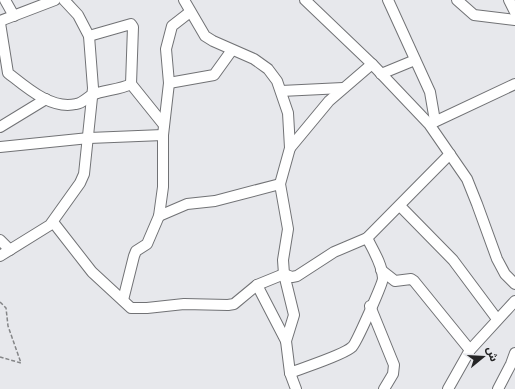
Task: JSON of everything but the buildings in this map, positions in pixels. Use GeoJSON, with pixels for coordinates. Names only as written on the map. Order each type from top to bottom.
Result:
{"type":"FeatureCollection","features":[{"type":"Feature","properties":{"kind":"street"},"geometry":{"type":"LineString","coordinates":[[5,0],[14,16]]}},
{"type":"Feature","properties":{"kind":"street"},"geometry":{"type":"LineString","coordinates":[[55,0],[0,22],[4,75],[31,92],[46,99],[67,105],[75,105],[92,95],[130,84]]}},
{"type":"Feature","properties":{"kind":"street"},"geometry":{"type":"LineString","coordinates":[[0,256],[53,222],[82,179],[87,164],[93,88],[89,36],[78,15],[64,0]]}},
{"type":"Feature","properties":{"kind":"street"},"geometry":{"type":"LineString","coordinates":[[184,0],[205,36],[232,50],[254,59],[268,69],[282,91],[288,113],[290,148],[280,184],[288,229],[283,260],[284,274],[294,315],[286,341]]}},
{"type":"Feature","properties":{"kind":"street"},"geometry":{"type":"LineString","coordinates":[[304,0],[432,123],[472,190],[497,259],[506,274],[515,284]]}},
{"type":"Feature","properties":{"kind":"street"},"geometry":{"type":"LineString","coordinates":[[388,0],[430,92],[432,123]]}},
{"type":"Feature","properties":{"kind":"street"},"geometry":{"type":"LineString","coordinates":[[458,0],[474,15],[515,20]]}},
{"type":"Feature","properties":{"kind":"street"},"geometry":{"type":"LineString","coordinates":[[509,0],[515,12]]}},
{"type":"Feature","properties":{"kind":"street"},"geometry":{"type":"LineString","coordinates":[[123,300],[136,251],[147,244],[159,216],[163,187],[163,135],[169,83],[166,49],[171,30],[190,12]]}},
{"type":"Feature","properties":{"kind":"street"},"geometry":{"type":"LineString","coordinates":[[89,36],[131,24],[133,27],[130,84],[164,124]]}},
{"type":"Feature","properties":{"kind":"street"},"geometry":{"type":"LineString","coordinates":[[169,83],[214,75],[232,50]]}},
{"type":"Feature","properties":{"kind":"street"},"geometry":{"type":"LineString","coordinates":[[381,74],[415,60]]}},
{"type":"Feature","properties":{"kind":"street"},"geometry":{"type":"LineString","coordinates":[[290,148],[329,100],[372,64]]}},
{"type":"Feature","properties":{"kind":"street"},"geometry":{"type":"LineString","coordinates":[[432,123],[515,84]]}},
{"type":"Feature","properties":{"kind":"street"},"geometry":{"type":"LineString","coordinates":[[282,91],[343,88]]}},
{"type":"Feature","properties":{"kind":"street"},"geometry":{"type":"LineString","coordinates":[[0,127],[46,99]]}},
{"type":"Feature","properties":{"kind":"street"},"geometry":{"type":"LineString","coordinates":[[0,147],[89,138],[163,135]]}},
{"type":"Feature","properties":{"kind":"street"},"geometry":{"type":"LineString","coordinates":[[53,222],[92,272],[134,309],[184,304],[234,304],[257,285],[284,274],[292,277],[297,276],[334,252],[367,238],[450,154]]}},
{"type":"Feature","properties":{"kind":"street"},"geometry":{"type":"LineString","coordinates":[[159,216],[187,204],[215,201],[280,184]]}},
{"type":"Feature","properties":{"kind":"street"},"geometry":{"type":"LineString","coordinates":[[400,206],[453,260],[497,319]]}},
{"type":"Feature","properties":{"kind":"street"},"geometry":{"type":"LineString","coordinates":[[290,373],[352,348],[357,341],[370,306],[381,286],[383,279],[381,270],[367,238]]}},
{"type":"Feature","properties":{"kind":"street"},"geometry":{"type":"LineString","coordinates":[[0,240],[10,250]]}},
{"type":"Feature","properties":{"kind":"street"},"geometry":{"type":"LineString","coordinates":[[381,270],[395,281],[411,279],[470,350]]}},
{"type":"Feature","properties":{"kind":"street"},"geometry":{"type":"LineString","coordinates":[[257,285],[286,341],[290,373],[296,389]]}},
{"type":"Feature","properties":{"kind":"street"},"geometry":{"type":"LineString","coordinates":[[448,389],[470,350],[515,301]]}},
{"type":"Feature","properties":{"kind":"street"},"geometry":{"type":"LineString","coordinates":[[370,306],[394,365],[394,374],[385,388]]}},
{"type":"Feature","properties":{"kind":"street"},"geometry":{"type":"LineString","coordinates":[[498,389],[513,367],[515,353]]}},
{"type":"Feature","properties":{"kind":"path"},"geometry":{"type":"LineString","coordinates":[[0,302],[6,308],[8,326],[21,363],[0,357]]}}]}
